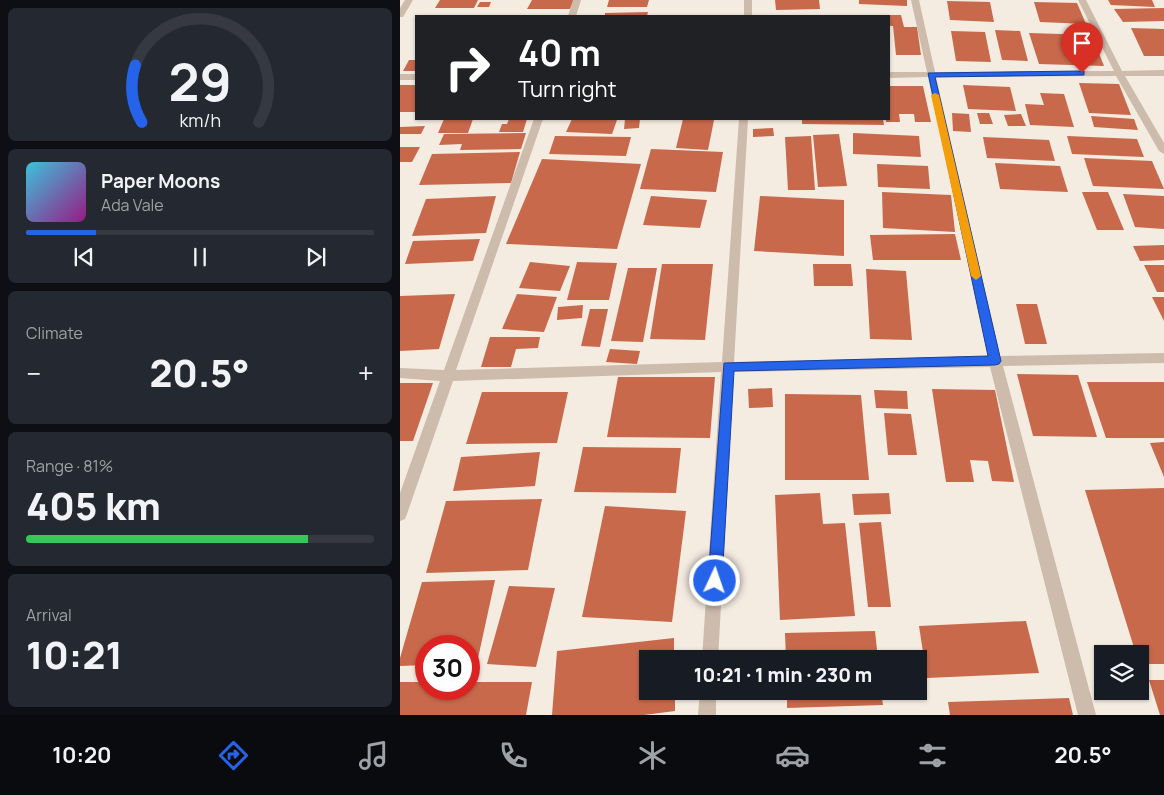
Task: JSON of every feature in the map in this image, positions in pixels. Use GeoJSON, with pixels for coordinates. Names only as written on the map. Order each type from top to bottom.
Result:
{"type":"FeatureCollection","features":[{"type":"Feature","properties":{"kind":"street"},"geometry":{"type":"LineString","coordinates":[[400,15],[409,0]]}},
{"type":"Feature","properties":{"kind":"street"},"geometry":{"type":"LineString","coordinates":[[572,15],[577,0]]}},
{"type":"Feature","properties":{"kind":"street"},"geometry":{"type":"LineString","coordinates":[[748,0],[748,15]]}},
{"type":"Feature","properties":{"kind":"street"},"geometry":{"type":"LineString","coordinates":[[914,0],[995,361],[1087,715]]}},
{"type":"Feature","properties":{"kind":"street"},"geometry":{"type":"LineString","coordinates":[[1082,0],[1119,72],[1164,151]]}},
{"type":"Feature","properties":{"kind":"street"},"geometry":{"type":"LineString","coordinates":[[890,75],[1164,73]]}},
{"type":"Feature","properties":{"kind":"street"},"geometry":{"type":"LineString","coordinates":[[400,77],[415,77]]}},
{"type":"Feature","properties":{"kind":"street"},"geometry":{"type":"LineString","coordinates":[[400,514],[538,120]]}},
{"type":"Feature","properties":{"kind":"street"},"geometry":{"type":"LineString","coordinates":[[711,650],[743,120]]}},
{"type":"Feature","properties":{"kind":"street"},"geometry":{"type":"LineString","coordinates":[[400,373],[449,376],[728,366],[1164,358]]}},
{"type":"Feature","properties":{"kind":"street"},"geometry":{"type":"LineString","coordinates":[[707,715],[708,700]]}},
{"type":"Feature","properties":{"kind":"building"},"geometry":{"type":"Polygon","coordinates":[[[440,0],[478,0],[474,8],[435,8],[440,0]]]}},
{"type":"Feature","properties":{"kind":"building"},"geometry":{"type":"Polygon","coordinates":[[[532,0],[574,0],[570,9],[527,9],[532,0]]]}},
{"type":"Feature","properties":{"kind":"building"},"geometry":{"type":"Polygon","coordinates":[[[609,0],[649,0],[647,7],[607,7],[609,0]]]}},
{"type":"Feature","properties":{"kind":"building"},"geometry":{"type":"Polygon","coordinates":[[[775,0],[819,0],[820,9],[776,10],[775,0]]]}},
{"type":"Feature","properties":{"kind":"building"},"geometry":{"type":"Polygon","coordinates":[[[859,0],[907,0],[907,6],[859,4],[859,0]]]}},
{"type":"Feature","properties":{"kind":"building"},"geometry":{"type":"Polygon","coordinates":[[[1108,0],[1152,0],[1155,7],[1111,5],[1108,0]]]}},
{"type":"Feature","properties":{"kind":"building"},"geometry":{"type":"Polygon","coordinates":[[[947,1],[990,2],[994,22],[950,20],[947,1]]]}},
{"type":"Feature","properties":{"kind":"building"},"geometry":{"type":"Polygon","coordinates":[[[480,2],[491,2],[489,7],[477,7],[480,2]]]}},
{"type":"Feature","properties":{"kind":"building"},"geometry":{"type":"Polygon","coordinates":[[[1034,2],[1077,3],[1086,24],[1040,22],[1034,2]]]}},
{"type":"Feature","properties":{"kind":"building"},"geometry":{"type":"Polygon","coordinates":[[[1164,8],[1164,21],[1123,22],[1114,9],[1164,8]]]}},
{"type":"Feature","properties":{"kind":"building"},"geometry":{"type":"Polygon","coordinates":[[[648,12],[647,15],[605,15],[605,13],[648,12]]]}},
{"type":"Feature","properties":{"kind":"building"},"geometry":{"type":"Polygon","coordinates":[[[890,15],[901,15],[904,27],[917,27],[921,55],[896,55],[893,26],[890,26],[890,15]]]}},
{"type":"Feature","properties":{"kind":"building"},"geometry":{"type":"Polygon","coordinates":[[[1131,28],[1164,29],[1164,56],[1144,56],[1131,28]]]}},
{"type":"Feature","properties":{"kind":"building"},"geometry":{"type":"Polygon","coordinates":[[[995,30],[1020,31],[1028,61],[1002,60],[995,30]]]}},
{"type":"Feature","properties":{"kind":"building"},"geometry":{"type":"Polygon","coordinates":[[[951,31],[985,32],[991,62],[956,61],[951,31]]]}},
{"type":"Feature","properties":{"kind":"building"},"geometry":{"type":"Polygon","coordinates":[[[1029,33],[1092,35],[1104,66],[1039,64],[1029,33]]]}},
{"type":"Feature","properties":{"kind":"building"},"geometry":{"type":"Polygon","coordinates":[[[409,60],[415,60],[415,71],[403,71],[409,60]]]}},
{"type":"Feature","properties":{"kind":"building"},"geometry":{"type":"Polygon","coordinates":[[[1079,83],[1119,84],[1131,115],[1089,113],[1079,83]]]}},
{"type":"Feature","properties":{"kind":"building"},"geometry":{"type":"Polygon","coordinates":[[[400,85],[415,85],[415,112],[400,112],[400,85]]]}},
{"type":"Feature","properties":{"kind":"building"},"geometry":{"type":"Polygon","coordinates":[[[963,85],[1010,87],[1016,111],[968,109],[963,85]]]}},
{"type":"Feature","properties":{"kind":"building"},"geometry":{"type":"Polygon","coordinates":[[[890,86],[923,86],[931,122],[915,122],[914,114],[899,114],[900,122],[886,122],[886,120],[890,120],[890,86]]]}},
{"type":"Feature","properties":{"kind":"building"},"geometry":{"type":"Polygon","coordinates":[[[1040,93],[1064,94],[1074,127],[1030,125],[1025,104],[1044,105],[1040,93]]]}},
{"type":"Feature","properties":{"kind":"building"},"geometry":{"type":"Polygon","coordinates":[[[952,113],[969,114],[971,132],[953,131],[952,113]]]}},
{"type":"Feature","properties":{"kind":"building"},"geometry":{"type":"Polygon","coordinates":[[[977,113],[989,113],[993,124],[980,124],[977,113]]]}},
{"type":"Feature","properties":{"kind":"building"},"geometry":{"type":"Polygon","coordinates":[[[1021,114],[1026,126],[1008,126],[1004,115],[1021,114]]]}},
{"type":"Feature","properties":{"kind":"building"},"geometry":{"type":"Polygon","coordinates":[[[1091,116],[1134,119],[1138,130],[1094,127],[1091,116]]]}},
{"type":"Feature","properties":{"kind":"building"},"geometry":{"type":"Polygon","coordinates":[[[444,120],[473,120],[468,133],[438,133],[444,120]]]}},
{"type":"Feature","properties":{"kind":"building"},"geometry":{"type":"Polygon","coordinates":[[[509,120],[527,120],[523,132],[499,132],[502,124],[507,124],[509,120]]]}},
{"type":"Feature","properties":{"kind":"building"},"geometry":{"type":"Polygon","coordinates":[[[572,120],[617,120],[612,134],[566,132],[572,120]]]}},
{"type":"Feature","properties":{"kind":"building"},"geometry":{"type":"Polygon","coordinates":[[[625,120],[640,120],[639,128],[624,129],[625,120]]]}},
{"type":"Feature","properties":{"kind":"building"},"geometry":{"type":"Polygon","coordinates":[[[683,120],[714,120],[708,150],[676,148],[683,120]]]}},
{"type":"Feature","properties":{"kind":"building"},"geometry":{"type":"Polygon","coordinates":[[[802,120],[883,120],[884,125],[802,124],[802,120]]]}},
{"type":"Feature","properties":{"kind":"building"},"geometry":{"type":"Polygon","coordinates":[[[425,126],[421,134],[400,134],[400,127],[425,126]]]}},
{"type":"Feature","properties":{"kind":"building"},"geometry":{"type":"Polygon","coordinates":[[[773,128],[774,136],[753,137],[753,129],[773,128]]]}},
{"type":"Feature","properties":{"kind":"building"},"geometry":{"type":"Polygon","coordinates":[[[526,133],[521,149],[460,150],[462,144],[439,145],[444,134],[526,133]]]}},
{"type":"Feature","properties":{"kind":"building"},"geometry":{"type":"Polygon","coordinates":[[[853,133],[919,136],[921,157],[853,154],[853,133]]]}},
{"type":"Feature","properties":{"kind":"building"},"geometry":{"type":"Polygon","coordinates":[[[839,134],[847,186],[818,187],[813,135],[839,134]]]}},
{"type":"Feature","properties":{"kind":"building"},"geometry":{"type":"Polygon","coordinates":[[[555,136],[631,137],[626,156],[549,154],[555,136]]]}},
{"type":"Feature","properties":{"kind":"building"},"geometry":{"type":"Polygon","coordinates":[[[811,136],[815,190],[788,190],[785,137],[811,136]]]}},
{"type":"Feature","properties":{"kind":"building"},"geometry":{"type":"Polygon","coordinates":[[[1067,136],[1137,139],[1144,157],[1072,154],[1067,136]]]}},
{"type":"Feature","properties":{"kind":"building"},"geometry":{"type":"Polygon","coordinates":[[[983,137],[1049,140],[1055,161],[987,158],[983,137]]]}},
{"type":"Feature","properties":{"kind":"building"},"geometry":{"type":"Polygon","coordinates":[[[400,147],[420,147],[412,162],[400,162],[400,147]]]}},
{"type":"Feature","properties":{"kind":"building"},"geometry":{"type":"Polygon","coordinates":[[[651,149],[723,152],[716,192],[640,189],[651,149]]]}},
{"type":"Feature","properties":{"kind":"building"},"geometry":{"type":"Polygon","coordinates":[[[520,152],[511,183],[419,185],[432,154],[520,152]]]}},
{"type":"Feature","properties":{"kind":"building"},"geometry":{"type":"Polygon","coordinates":[[[1084,158],[1152,161],[1164,189],[1093,186],[1084,158]]]}},
{"type":"Feature","properties":{"kind":"building"},"geometry":{"type":"Polygon","coordinates":[[[542,159],[641,164],[617,249],[506,244],[542,159]]]}},
{"type":"Feature","properties":{"kind":"building"},"geometry":{"type":"Polygon","coordinates":[[[995,163],[1060,166],[1068,192],[1000,189],[995,163]]]}},
{"type":"Feature","properties":{"kind":"building"},"geometry":{"type":"Polygon","coordinates":[[[877,164],[928,166],[930,189],[878,187],[877,164]]]}},
{"type":"Feature","properties":{"kind":"building"},"geometry":{"type":"Polygon","coordinates":[[[882,192],[951,195],[955,232],[883,228],[882,192]]]}},
{"type":"Feature","properties":{"kind":"building"},"geometry":{"type":"Polygon","coordinates":[[[1082,192],[1108,192],[1124,230],[1097,230],[1082,192]]]}},
{"type":"Feature","properties":{"kind":"building"},"geometry":{"type":"Polygon","coordinates":[[[1123,194],[1164,196],[1164,229],[1135,227],[1123,194]]]}},
{"type":"Feature","properties":{"kind":"building"},"geometry":{"type":"Polygon","coordinates":[[[496,196],[486,233],[412,236],[426,199],[496,196]]]}},
{"type":"Feature","properties":{"kind":"building"},"geometry":{"type":"Polygon","coordinates":[[[651,196],[707,200],[700,228],[643,225],[651,196]]]}},
{"type":"Feature","properties":{"kind":"building"},"geometry":{"type":"Polygon","coordinates":[[[760,196],[844,200],[844,256],[754,251],[760,196]]]}},
{"type":"Feature","properties":{"kind":"building"},"geometry":{"type":"Polygon","coordinates":[[[955,234],[961,260],[873,260],[870,235],[955,234]]]}},
{"type":"Feature","properties":{"kind":"building"},"geometry":{"type":"Polygon","coordinates":[[[480,239],[473,261],[405,264],[413,241],[480,239]]]}},
{"type":"Feature","properties":{"kind":"building"},"geometry":{"type":"Polygon","coordinates":[[[1164,245],[1164,260],[1140,261],[1133,246],[1164,245]]]}},
{"type":"Feature","properties":{"kind":"building"},"geometry":{"type":"Polygon","coordinates":[[[530,262],[570,266],[560,291],[519,288],[530,262]]]}},
{"type":"Feature","properties":{"kind":"building"},"geometry":{"type":"Polygon","coordinates":[[[577,262],[617,263],[609,300],[567,300],[577,262]]]}},
{"type":"Feature","properties":{"kind":"building"},"geometry":{"type":"Polygon","coordinates":[[[662,264],[713,264],[705,340],[650,339],[662,264]]]}},
{"type":"Feature","properties":{"kind":"building"},"geometry":{"type":"Polygon","coordinates":[[[813,264],[851,264],[853,286],[814,286],[813,264]]]}},
{"type":"Feature","properties":{"kind":"building"},"geometry":{"type":"Polygon","coordinates":[[[1144,265],[1164,265],[1164,292],[1157,292],[1144,265]]]}},
{"type":"Feature","properties":{"kind":"building"},"geometry":{"type":"Polygon","coordinates":[[[628,268],[657,268],[643,342],[611,341],[628,268]]]}},
{"type":"Feature","properties":{"kind":"building"},"geometry":{"type":"Polygon","coordinates":[[[866,269],[906,271],[912,340],[870,339],[866,269]]]}},
{"type":"Feature","properties":{"kind":"building"},"geometry":{"type":"Polygon","coordinates":[[[455,294],[439,349],[400,351],[400,296],[455,294]]]}},
{"type":"Feature","properties":{"kind":"building"},"geometry":{"type":"Polygon","coordinates":[[[517,294],[557,297],[544,332],[502,329],[517,294]]]}},
{"type":"Feature","properties":{"kind":"building"},"geometry":{"type":"Polygon","coordinates":[[[1152,297],[1164,297],[1164,321],[1152,297]]]}},
{"type":"Feature","properties":{"kind":"building"},"geometry":{"type":"Polygon","coordinates":[[[1016,304],[1037,304],[1047,344],[1025,344],[1016,304]]]}},
{"type":"Feature","properties":{"kind":"building"},"geometry":{"type":"Polygon","coordinates":[[[583,305],[582,318],[557,320],[558,307],[583,305]]]}},
{"type":"Feature","properties":{"kind":"building"},"geometry":{"type":"Polygon","coordinates":[[[590,309],[608,309],[600,347],[581,346],[590,309]]]}},
{"type":"Feature","properties":{"kind":"building"},"geometry":{"type":"Polygon","coordinates":[[[490,337],[540,337],[538,348],[516,349],[511,367],[481,367],[490,337]]]}},
{"type":"Feature","properties":{"kind":"building"},"geometry":{"type":"Polygon","coordinates":[[[610,349],[640,351],[637,364],[606,362],[610,349]]]}},
{"type":"Feature","properties":{"kind":"building"},"geometry":{"type":"Polygon","coordinates":[[[1017,374],[1078,375],[1097,437],[1033,436],[1017,374]]]}},
{"type":"Feature","properties":{"kind":"building"},"geometry":{"type":"Polygon","coordinates":[[[618,377],[715,377],[710,438],[607,437],[618,377]]]}},
{"type":"Feature","properties":{"kind":"building"},"geometry":{"type":"Polygon","coordinates":[[[1087,382],[1164,382],[1164,438],[1106,438],[1087,382]]]}},
{"type":"Feature","properties":{"kind":"building"},"geometry":{"type":"Polygon","coordinates":[[[400,383],[433,383],[413,441],[400,441],[400,383]]]}},
{"type":"Feature","properties":{"kind":"building"},"geometry":{"type":"Polygon","coordinates":[[[772,388],[773,407],[749,408],[748,389],[772,388]]]}},
{"type":"Feature","properties":{"kind":"building"},"geometry":{"type":"Polygon","coordinates":[[[932,389],[995,390],[1014,482],[992,481],[988,461],[970,460],[974,482],[946,482],[932,389]]]}},
{"type":"Feature","properties":{"kind":"building"},"geometry":{"type":"Polygon","coordinates":[[[874,390],[907,391],[908,409],[876,408],[874,390]]]}},
{"type":"Feature","properties":{"kind":"building"},"geometry":{"type":"Polygon","coordinates":[[[482,392],[568,392],[557,443],[466,444],[482,392]]]}},
{"type":"Feature","properties":{"kind":"building"},"geometry":{"type":"Polygon","coordinates":[[[785,394],[861,395],[869,480],[785,480],[785,394]]]}},
{"type":"Feature","properties":{"kind":"building"},"geometry":{"type":"Polygon","coordinates":[[[884,413],[911,414],[917,455],[888,455],[884,413]]]}},
{"type":"Feature","properties":{"kind":"building"},"geometry":{"type":"Polygon","coordinates":[[[1164,442],[1164,477],[1150,443],[1164,442]]]}},
{"type":"Feature","properties":{"kind":"building"},"geometry":{"type":"Polygon","coordinates":[[[583,447],[681,448],[676,493],[574,492],[583,447]]]}},
{"type":"Feature","properties":{"kind":"building"},"geometry":{"type":"Polygon","coordinates":[[[540,452],[535,486],[453,491],[461,457],[540,452]]]}},
{"type":"Feature","properties":{"kind":"building"},"geometry":{"type":"Polygon","coordinates":[[[1164,488],[1164,664],[1149,664],[1149,645],[1133,645],[1085,490],[1164,488]]]}},
{"type":"Feature","properties":{"kind":"building"},"geometry":{"type":"Polygon","coordinates":[[[820,493],[823,524],[845,523],[855,616],[780,620],[775,495],[820,493]]]}},
{"type":"Feature","properties":{"kind":"building"},"geometry":{"type":"Polygon","coordinates":[[[889,493],[891,514],[854,515],[852,494],[889,493]]]}},
{"type":"Feature","properties":{"kind":"building"},"geometry":{"type":"Polygon","coordinates":[[[542,499],[528,570],[426,573],[446,501],[542,499]]]}},
{"type":"Feature","properties":{"kind":"building"},"geometry":{"type":"Polygon","coordinates":[[[605,506],[686,511],[672,622],[582,617],[605,506]]]}},
{"type":"Feature","properties":{"kind":"building"},"geometry":{"type":"Polygon","coordinates":[[[881,522],[891,607],[868,607],[859,523],[881,522]]]}},
{"type":"Feature","properties":{"kind":"building"},"geometry":{"type":"Polygon","coordinates":[[[495,580],[480,649],[480,635],[415,635],[415,665],[400,666],[400,658],[422,582],[495,580]]]}},
{"type":"Feature","properties":{"kind":"building"},"geometry":{"type":"Polygon","coordinates":[[[509,586],[555,588],[536,667],[487,664],[509,586]]]}},
{"type":"Feature","properties":{"kind":"building"},"geometry":{"type":"Polygon","coordinates":[[[1026,621],[1039,673],[927,678],[927,650],[923,650],[919,626],[1026,621]]]}},
{"type":"Feature","properties":{"kind":"building"},"geometry":{"type":"Polygon","coordinates":[[[875,631],[877,650],[786,650],[785,633],[875,631]]]}},
{"type":"Feature","properties":{"kind":"building"},"geometry":{"type":"Polygon","coordinates":[[[674,638],[674,650],[639,650],[639,700],[675,700],[675,711],[644,715],[552,715],[557,651],[674,638]]]}},
{"type":"Feature","properties":{"kind":"building"},"geometry":{"type":"Polygon","coordinates":[[[1149,680],[1164,680],[1164,715],[1160,715],[1149,680]]]}},
{"type":"Feature","properties":{"kind":"building"},"geometry":{"type":"Polygon","coordinates":[[[400,682],[415,682],[415,700],[480,700],[480,682],[532,682],[526,715],[400,715],[400,682]]]}},
{"type":"Feature","properties":{"kind":"building"},"geometry":{"type":"Polygon","coordinates":[[[1069,698],[1073,715],[950,715],[948,702],[1069,698]]]}},
{"type":"Feature","properties":{"kind":"building"},"geometry":{"type":"Polygon","coordinates":[[[787,700],[882,700],[883,705],[787,708],[787,700]]]}},
{"type":"Feature","properties":{"kind":"slow traffic"},"geometry":{"type":"LineString","coordinates":[[935,95],[976,276]]}},
{"type":"Feature","properties":{"kind":"route"},"geometry":{"type":"LineString","coordinates":[[715,581],[728,366],[995,361],[930,75],[1082,73]]}}]}
